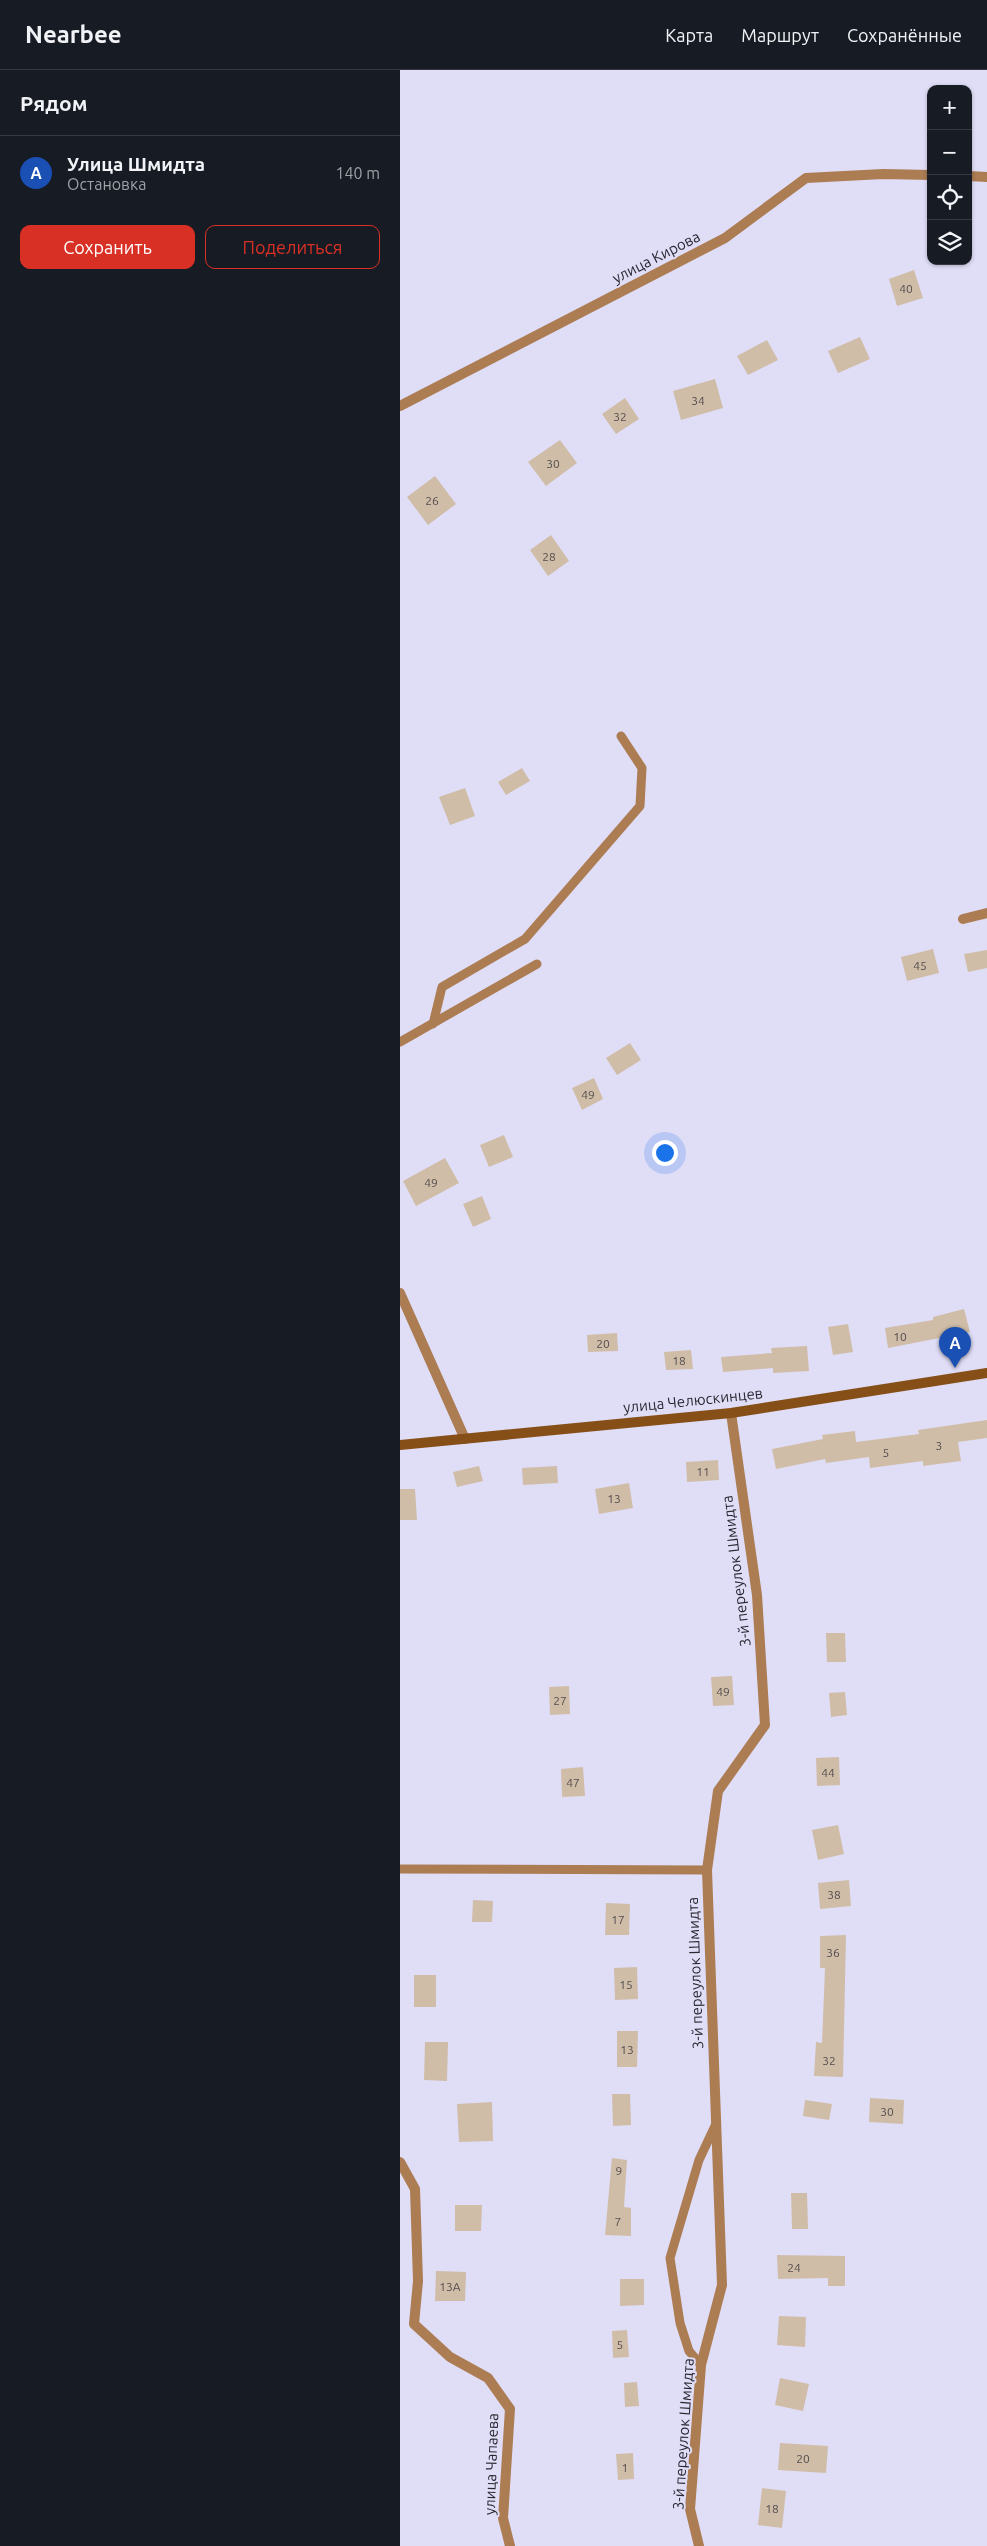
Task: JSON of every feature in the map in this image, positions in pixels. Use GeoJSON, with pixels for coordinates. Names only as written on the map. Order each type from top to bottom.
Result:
{"type":"FeatureCollection","features":[{"type":"Feature","properties":{"kind":"street","name":"улица Кирова"},"geometry":{"type":"LineString","coordinates":[[400,406],[725,238],[806,178],[883,174],[927,175]]}},
{"type":"Feature","properties":{"kind":"street"},"geometry":{"type":"LineString","coordinates":[[972,176],[987,177]]}},
{"type":"Feature","properties":{"kind":"street"},"geometry":{"type":"LineString","coordinates":[[964,919],[987,914]]}},
{"type":"Feature","properties":{"kind":"street"},"geometry":{"type":"LineString","coordinates":[[400,1293],[465,1439]]}},
{"type":"Feature","properties":{"kind":"street","name":"улица Челюскинцев"},"geometry":{"type":"LineString","coordinates":[[400,1445],[731,1413],[987,1373]]}},
{"type":"Feature","properties":{"kind":"street","name":"3-й переулок Шмидта"},"geometry":{"type":"LineString","coordinates":[[699,2546],[690,2510],[701,2365],[722,2285],[707,1870],[718,1791],[765,1725],[757,1595],[731,1413]]}},
{"type":"Feature","properties":{"kind":"street","name":"улица Чапаева"},"geometry":{"type":"LineString","coordinates":[[400,2162],[415,2189],[418,2281],[414,2324],[450,2357],[488,2378],[510,2409],[503,2518],[510,2546]]}},
{"type":"Feature","properties":{"kind":"lane"},"geometry":{"type":"LineString","coordinates":[[433,1024],[442,987],[525,939],[640,806],[642,768],[621,736]]}},
{"type":"Feature","properties":{"kind":"lane"},"geometry":{"type":"LineString","coordinates":[[400,1042],[537,964]]}},
{"type":"Feature","properties":{"kind":"lane"},"geometry":{"type":"LineString","coordinates":[[400,1868],[707,1870]]}},
{"type":"Feature","properties":{"kind":"lane"},"geometry":{"type":"LineString","coordinates":[[701,2365],[689,2351],[680,2323],[670,2258],[699,2160],[715,2126]]}},
{"type":"Feature","properties":{"kind":"building"},"geometry":{"type":"Polygon","coordinates":[[[914,270],[923,298],[897,306],[889,279],[914,270]]]}},
{"type":"Feature","properties":{"kind":"building"},"geometry":{"type":"Polygon","coordinates":[[[860,337],[870,359],[838,373],[828,351],[860,337]]]}},
{"type":"Feature","properties":{"kind":"building"},"geometry":{"type":"Polygon","coordinates":[[[767,340],[778,360],[748,375],[737,356],[767,340]]]}},
{"type":"Feature","properties":{"kind":"building"},"geometry":{"type":"Polygon","coordinates":[[[715,379],[723,408],[681,420],[673,391],[715,379]]]}},
{"type":"Feature","properties":{"kind":"building"},"geometry":{"type":"Polygon","coordinates":[[[625,398],[639,419],[616,434],[602,414],[625,398]]]}},
{"type":"Feature","properties":{"kind":"building"},"geometry":{"type":"Polygon","coordinates":[[[560,440],[577,463],[546,486],[528,462],[560,440]]]}},
{"type":"Feature","properties":{"kind":"building"},"geometry":{"type":"Polygon","coordinates":[[[435,476],[456,504],[428,525],[407,497],[435,476]]]}},
{"type":"Feature","properties":{"kind":"building"},"geometry":{"type":"Polygon","coordinates":[[[551,535],[569,561],[548,576],[530,550],[551,535]]]}},
{"type":"Feature","properties":{"kind":"building"},"geometry":{"type":"Polygon","coordinates":[[[522,768],[530,781],[506,795],[498,782],[522,768]]]}},
{"type":"Feature","properties":{"kind":"building"},"geometry":{"type":"Polygon","coordinates":[[[465,788],[475,816],[450,825],[439,797],[465,788]]]}},
{"type":"Feature","properties":{"kind":"building"},"geometry":{"type":"Polygon","coordinates":[[[933,949],[939,973],[907,981],[901,957],[933,949]]]}},
{"type":"Feature","properties":{"kind":"building"},"geometry":{"type":"Polygon","coordinates":[[[987,950],[987,968],[968,972],[964,954],[987,950]]]}},
{"type":"Feature","properties":{"kind":"building"},"geometry":{"type":"Polygon","coordinates":[[[630,1043],[641,1060],[617,1075],[606,1058],[630,1043]]]}},
{"type":"Feature","properties":{"kind":"building"},"geometry":{"type":"Polygon","coordinates":[[[594,1078],[603,1099],[582,1110],[572,1088],[594,1078]]]}},
{"type":"Feature","properties":{"kind":"building"},"geometry":{"type":"Polygon","coordinates":[[[504,1135],[513,1157],[489,1167],[480,1145],[504,1135]]]}},
{"type":"Feature","properties":{"kind":"building"},"geometry":{"type":"Polygon","coordinates":[[[445,1158],[459,1183],[416,1206],[403,1181],[445,1158]]]}},
{"type":"Feature","properties":{"kind":"building"},"geometry":{"type":"Polygon","coordinates":[[[482,1196],[491,1219],[473,1227],[463,1204],[482,1196]]]}},
{"type":"Feature","properties":{"kind":"building"},"geometry":{"type":"Polygon","coordinates":[[[964,1309],[970,1332],[888,1348],[885,1328],[933,1320],[933,1317],[964,1309]]]}},
{"type":"Feature","properties":{"kind":"building"},"geometry":{"type":"Polygon","coordinates":[[[848,1324],[853,1352],[833,1355],[828,1327],[848,1324]]]}},
{"type":"Feature","properties":{"kind":"building"},"geometry":{"type":"Polygon","coordinates":[[[617,1333],[618,1351],[588,1352],[587,1335],[617,1333]]]}},
{"type":"Feature","properties":{"kind":"building"},"geometry":{"type":"Polygon","coordinates":[[[807,1346],[809,1371],[773,1373],[773,1368],[723,1372],[721,1357],[772,1353],[771,1348],[807,1346]]]}},
{"type":"Feature","properties":{"kind":"building"},"geometry":{"type":"Polygon","coordinates":[[[691,1350],[693,1369],[666,1370],[664,1352],[691,1350]]]}},
{"type":"Feature","properties":{"kind":"building"},"geometry":{"type":"Polygon","coordinates":[[[987,1420],[987,1438],[958,1442],[961,1461],[923,1466],[923,1461],[870,1468],[869,1457],[826,1463],[825,1459],[776,1469],[772,1449],[823,1439],[822,1435],[855,1431],[856,1442],[919,1434],[918,1430],[987,1420]]]}},
{"type":"Feature","properties":{"kind":"building"},"geometry":{"type":"Polygon","coordinates":[[[718,1460],[719,1480],[687,1482],[686,1462],[718,1460]]]}},
{"type":"Feature","properties":{"kind":"building"},"geometry":{"type":"Polygon","coordinates":[[[479,1466],[483,1481],[457,1487],[453,1472],[479,1466]]]}},
{"type":"Feature","properties":{"kind":"building"},"geometry":{"type":"Polygon","coordinates":[[[557,1466],[558,1483],[523,1485],[522,1468],[557,1466]]]}},
{"type":"Feature","properties":{"kind":"building"},"geometry":{"type":"Polygon","coordinates":[[[629,1483],[633,1508],[599,1514],[595,1489],[629,1483]]]}},
{"type":"Feature","properties":{"kind":"building"},"geometry":{"type":"Polygon","coordinates":[[[400,1489],[415,1489],[417,1520],[400,1520],[400,1489]]]}},
{"type":"Feature","properties":{"kind":"building"},"geometry":{"type":"Polygon","coordinates":[[[826,1633],[845,1633],[846,1662],[827,1662],[826,1633]]]}},
{"type":"Feature","properties":{"kind":"building"},"geometry":{"type":"Polygon","coordinates":[[[732,1676],[734,1705],[713,1706],[711,1677],[732,1676]]]}},
{"type":"Feature","properties":{"kind":"building"},"geometry":{"type":"Polygon","coordinates":[[[569,1686],[570,1714],[550,1715],[549,1687],[569,1686]]]}},
{"type":"Feature","properties":{"kind":"building"},"geometry":{"type":"Polygon","coordinates":[[[845,1692],[847,1715],[831,1717],[829,1693],[845,1692]]]}},
{"type":"Feature","properties":{"kind":"building"},"geometry":{"type":"Polygon","coordinates":[[[839,1757],[840,1785],[817,1786],[816,1758],[839,1757]]]}},
{"type":"Feature","properties":{"kind":"building"},"geometry":{"type":"Polygon","coordinates":[[[583,1767],[585,1796],[562,1797],[561,1769],[583,1767]]]}},
{"type":"Feature","properties":{"kind":"building"},"geometry":{"type":"Polygon","coordinates":[[[838,1825],[844,1854],[818,1860],[812,1830],[838,1825]]]}},
{"type":"Feature","properties":{"kind":"building"},"geometry":{"type":"Polygon","coordinates":[[[849,1880],[851,1906],[820,1909],[818,1883],[849,1880]]]}},
{"type":"Feature","properties":{"kind":"building"},"geometry":{"type":"Polygon","coordinates":[[[473,1900],[493,1901],[492,1922],[472,1922],[473,1900]]]}},
{"type":"Feature","properties":{"kind":"building"},"geometry":{"type":"Polygon","coordinates":[[[606,1903],[630,1904],[629,1935],[605,1935],[606,1903]]]}},
{"type":"Feature","properties":{"kind":"building"},"geometry":{"type":"Polygon","coordinates":[[[846,1935],[843,2077],[814,2076],[816,2042],[822,2043],[825,1968],[820,1968],[820,1936],[846,1935]]]}},
{"type":"Feature","properties":{"kind":"building"},"geometry":{"type":"Polygon","coordinates":[[[637,1967],[638,1999],[615,2000],[614,1968],[637,1967]]]}},
{"type":"Feature","properties":{"kind":"building"},"geometry":{"type":"Polygon","coordinates":[[[414,1975],[436,1975],[436,2007],[414,2007],[414,1975]]]}},
{"type":"Feature","properties":{"kind":"building"},"geometry":{"type":"Polygon","coordinates":[[[617,2031],[638,2031],[637,2067],[617,2067],[617,2031]]]}},
{"type":"Feature","properties":{"kind":"building"},"geometry":{"type":"Polygon","coordinates":[[[425,2042],[448,2042],[447,2081],[424,2080],[425,2042]]]}},
{"type":"Feature","properties":{"kind":"building"},"geometry":{"type":"Polygon","coordinates":[[[612,2094],[630,2094],[631,2125],[613,2126],[612,2094]]]}},
{"type":"Feature","properties":{"kind":"building"},"geometry":{"type":"Polygon","coordinates":[[[870,2098],[904,2100],[903,2124],[869,2122],[870,2098]]]}},
{"type":"Feature","properties":{"kind":"building"},"geometry":{"type":"Polygon","coordinates":[[[805,2100],[832,2104],[829,2120],[803,2116],[805,2100]]]}},
{"type":"Feature","properties":{"kind":"building"},"geometry":{"type":"Polygon","coordinates":[[[492,2102],[493,2141],[459,2142],[457,2104],[492,2102]]]}},
{"type":"Feature","properties":{"kind":"building"},"geometry":{"type":"Polygon","coordinates":[[[612,2158],[627,2160],[624,2207],[631,2208],[631,2236],[605,2235],[612,2158]]]}},
{"type":"Feature","properties":{"kind":"building"},"geometry":{"type":"Polygon","coordinates":[[[791,2193],[807,2193],[808,2229],[792,2229],[791,2193]]]}},
{"type":"Feature","properties":{"kind":"building"},"geometry":{"type":"Polygon","coordinates":[[[455,2205],[482,2205],[481,2231],[455,2231],[455,2205]]]}},
{"type":"Feature","properties":{"kind":"building"},"geometry":{"type":"Polygon","coordinates":[[[777,2255],[845,2256],[845,2286],[828,2286],[828,2278],[778,2279],[777,2255]]]}},
{"type":"Feature","properties":{"kind":"building"},"geometry":{"type":"Polygon","coordinates":[[[436,2271],[466,2272],[465,2301],[435,2301],[436,2271]]]}},
{"type":"Feature","properties":{"kind":"building"},"geometry":{"type":"Polygon","coordinates":[[[620,2279],[644,2279],[644,2305],[620,2306],[620,2279]]]}},
{"type":"Feature","properties":{"kind":"building"},"geometry":{"type":"Polygon","coordinates":[[[779,2316],[806,2317],[805,2347],[777,2345],[779,2316]]]}},
{"type":"Feature","properties":{"kind":"building"},"geometry":{"type":"Polygon","coordinates":[[[627,2330],[629,2357],[613,2358],[612,2331],[627,2330]]]}},
{"type":"Feature","properties":{"kind":"building"},"geometry":{"type":"Polygon","coordinates":[[[780,2378],[809,2384],[803,2411],[775,2405],[780,2378]]]}},
{"type":"Feature","properties":{"kind":"building"},"geometry":{"type":"Polygon","coordinates":[[[637,2382],[639,2406],[625,2407],[624,2383],[637,2382]]]}},
{"type":"Feature","properties":{"kind":"building"},"geometry":{"type":"Polygon","coordinates":[[[780,2443],[828,2446],[826,2473],[778,2470],[780,2443]]]}},
{"type":"Feature","properties":{"kind":"building"},"geometry":{"type":"Polygon","coordinates":[[[633,2453],[634,2479],[618,2480],[616,2454],[633,2453]]]}},
{"type":"Feature","properties":{"kind":"building"},"geometry":{"type":"Polygon","coordinates":[[[762,2488],[786,2491],[782,2528],[758,2525],[762,2488]]]}},
{"type":"Feature","properties":{"kind":"place","name":"Улица Шмидта"},"geometry":{"type":"Point","coordinates":[955,1368]}}]}
